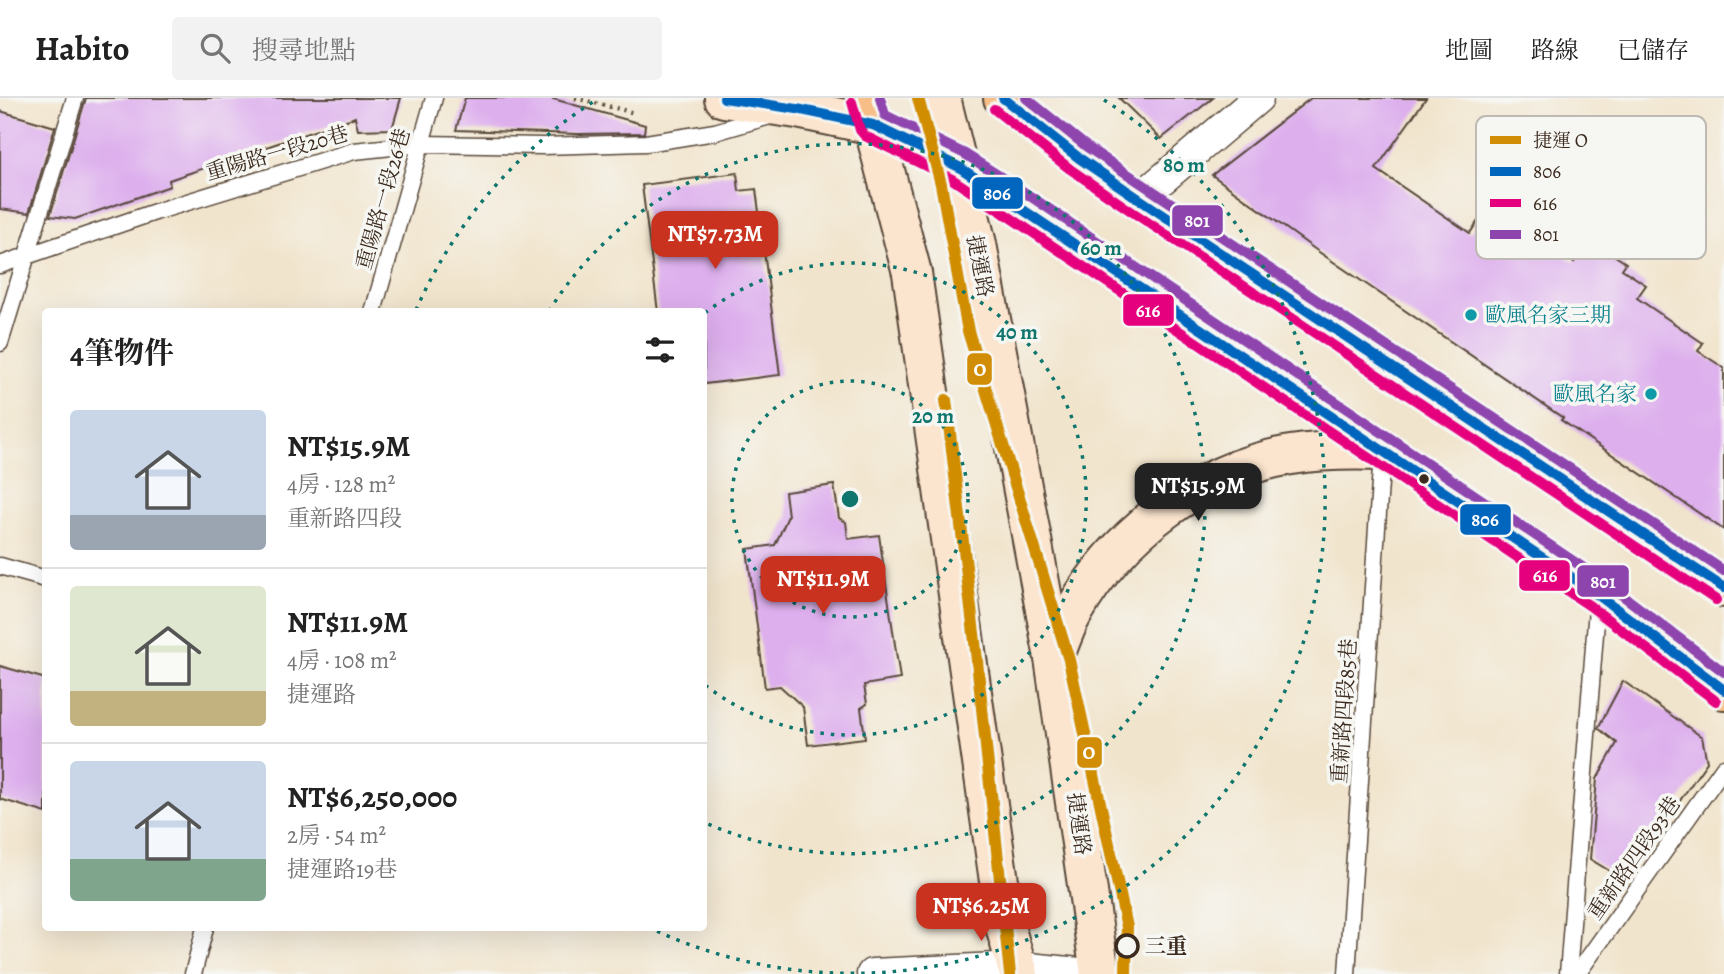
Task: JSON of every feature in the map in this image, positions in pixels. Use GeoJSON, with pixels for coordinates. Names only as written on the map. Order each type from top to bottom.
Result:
{"type":"FeatureCollection","features":[{"type":"Feature","properties":{"kind":"main road"},"geometry":{"type":"LineString","coordinates":[[1003,98],[1079,158],[1139,199],[1722,583]]}},
{"type":"Feature","properties":{"kind":"main road"},"geometry":{"type":"LineString","coordinates":[[869,112],[959,167],[1598,596],[1724,690]]}},
{"type":"Feature","properties":{"kind":"street"},"geometry":{"type":"LineString","coordinates":[[724,98],[797,109],[869,112],[912,273],[1004,917],[1019,970]]}},
{"type":"Feature","properties":{"kind":"street","name":"捷運路"},"geometry":{"type":"LineString","coordinates":[[941,98],[977,244],[1054,658],[1100,974]]}},
{"type":"Feature","properties":{"kind":"street"},"geometry":{"type":"LineString","coordinates":[[1139,199],[1258,98]]}},
{"type":"Feature","properties":{"kind":"street"},"geometry":{"type":"LineString","coordinates":[[1054,658],[1072,614],[1097,576],[1128,541],[1163,510],[1202,486],[1244,467],[1278,458],[1336,450],[1382,451]]}},
{"type":"Feature","properties":{"kind":"street"},"geometry":{"type":"LineString","coordinates":[[872,974],[1019,970],[1088,974]]}},
{"type":"Feature","properties":{"kind":"lane"},"geometry":{"type":"LineString","coordinates":[[0,343],[75,98]]}},
{"type":"Feature","properties":{"kind":"lane","name":"重陽路一段26巷"},"geometry":{"type":"LineString","coordinates":[[374,308],[434,98]]}},
{"type":"Feature","properties":{"kind":"lane","name":"重陽路一段20巷"},"geometry":{"type":"LineString","coordinates":[[0,265],[158,211],[354,151],[420,144],[646,144],[715,132],[797,109]]}},
{"type":"Feature","properties":{"kind":"lane","name":"重新路四段85巷"},"geometry":{"type":"LineString","coordinates":[[1348,974],[1382,451]]}},
{"type":"Feature","properties":{"kind":"lane"},"geometry":{"type":"LineString","coordinates":[[0,566],[42,578]]}},
{"type":"Feature","properties":{"kind":"lane"},"geometry":{"type":"LineString","coordinates":[[1568,974],[1598,596]]}},
{"type":"Feature","properties":{"kind":"lane","name":"重新路四段93巷"},"geometry":{"type":"LineString","coordinates":[[1577,974],[1724,767]]}},
{"type":"Feature","properties":{"kind":"lane"},"geometry":{"type":"LineString","coordinates":[[193,974],[204,931]]}},
{"type":"Feature","properties":{"kind":"path"},"geometry":{"type":"LineString","coordinates":[[575,98],[636,113]]}},
{"type":"Feature","properties":{"kind":"path"},"geometry":{"type":"LineString","coordinates":[[597,104],[601,98]]}},
{"type":"Feature","properties":{"kind":"building"},"geometry":{"type":"Polygon","coordinates":[[[86,98],[401,98],[392,129],[358,130],[355,117],[169,180],[170,186],[75,219],[50,216],[86,98]]]}},
{"type":"Feature","properties":{"kind":"building"},"geometry":{"type":"Polygon","coordinates":[[[465,98],[550,98],[645,125],[644,133],[456,130],[465,98]]]}},
{"type":"Feature","properties":{"kind":"building"},"geometry":{"type":"Polygon","coordinates":[[[1119,98],[1213,98],[1161,139],[1119,98]]]}},
{"type":"Feature","properties":{"kind":"building"},"geometry":{"type":"Polygon","coordinates":[[[1311,98],[1426,98],[1376,169],[1470,233],[1476,224],[1476,259],[1570,259],[1574,262],[1576,259],[1620,259],[1626,263],[1622,269],[1646,285],[1637,298],[1703,343],[1698,351],[1724,368],[1724,530],[1561,420],[1563,418],[1316,250],[1212,175],[1311,98]]]}},
{"type":"Feature","properties":{"kind":"building"},"geometry":{"type":"Polygon","coordinates":[[[0,111],[55,127],[29,213],[0,209],[0,111]]]}},
{"type":"Feature","properties":{"kind":"building"},"geometry":{"type":"Polygon","coordinates":[[[737,173],[739,191],[756,189],[780,375],[707,384],[707,308],[657,308],[642,185],[737,173]]]}},
{"type":"Feature","properties":{"kind":"building"},"geometry":{"type":"Polygon","coordinates":[[[834,485],[839,518],[846,522],[848,539],[879,535],[900,679],[864,685],[867,704],[861,708],[865,738],[808,745],[803,707],[780,686],[765,688],[747,549],[775,545],[788,516],[785,492],[834,485]]]}},
{"type":"Feature","properties":{"kind":"building"},"geometry":{"type":"Polygon","coordinates":[[[0,666],[42,678],[42,812],[0,799],[0,666]]]}},
{"type":"Feature","properties":{"kind":"building"},"geometry":{"type":"Polygon","coordinates":[[[1623,681],[1702,737],[1707,762],[1629,873],[1617,866],[1613,873],[1590,859],[1597,779],[1617,743],[1598,728],[1623,681]]]}},
{"type":"Feature","properties":{"kind":"metro line","name":"O"},"geometry":{"type":"LineString","coordinates":[[918,98],[941,184],[968,331],[1069,660],[1127,927],[1126,974]]}},
{"type":"Feature","properties":{"kind":"metro line","name":"O"},"geometry":{"type":"LineString","coordinates":[[946,400],[1010,974]]}},
{"type":"Feature","properties":{"kind":"transit line","name":"806"},"geometry":{"type":"LineString","coordinates":[[724,98],[797,109],[873,125],[959,167],[1598,595],[1724,690]]}},
{"type":"Feature","properties":{"kind":"transit line","name":"801"},"geometry":{"type":"LineString","coordinates":[[880,98],[885,115],[965,154],[1018,188],[1606,583],[1724,672]]}},
{"type":"Feature","properties":{"kind":"transit line","name":"806"},"geometry":{"type":"LineString","coordinates":[[1003,98],[1079,158],[1139,199],[1724,588]]}},
{"type":"Feature","properties":{"kind":"transit line","name":"801"},"geometry":{"type":"LineString","coordinates":[[1026,98],[1087,147],[1724,571]]}},
{"type":"Feature","properties":{"kind":"transit line","name":"616"},"geometry":{"type":"LineString","coordinates":[[852,102],[860,130],[865,136],[952,179],[1002,212],[1590,606],[1716,701]]}},
{"type":"Feature","properties":{"kind":"transit line","name":"616"},"geometry":{"type":"LineString","coordinates":[[994,109],[1070,169],[1131,211],[1716,600]]}},
{"type":"Feature","properties":{"kind":"place","name":"歐風名家三期"},"geometry":{"type":"Point","coordinates":[1471,315]}},
{"type":"Feature","properties":{"kind":"place","name":"歐風名家"},"geometry":{"type":"Point","coordinates":[1651,394]}},
{"type":"Feature","properties":{"kind":"place","name":"三重"},"geometry":{"type":"Point","coordinates":[1127,946]}}]}
